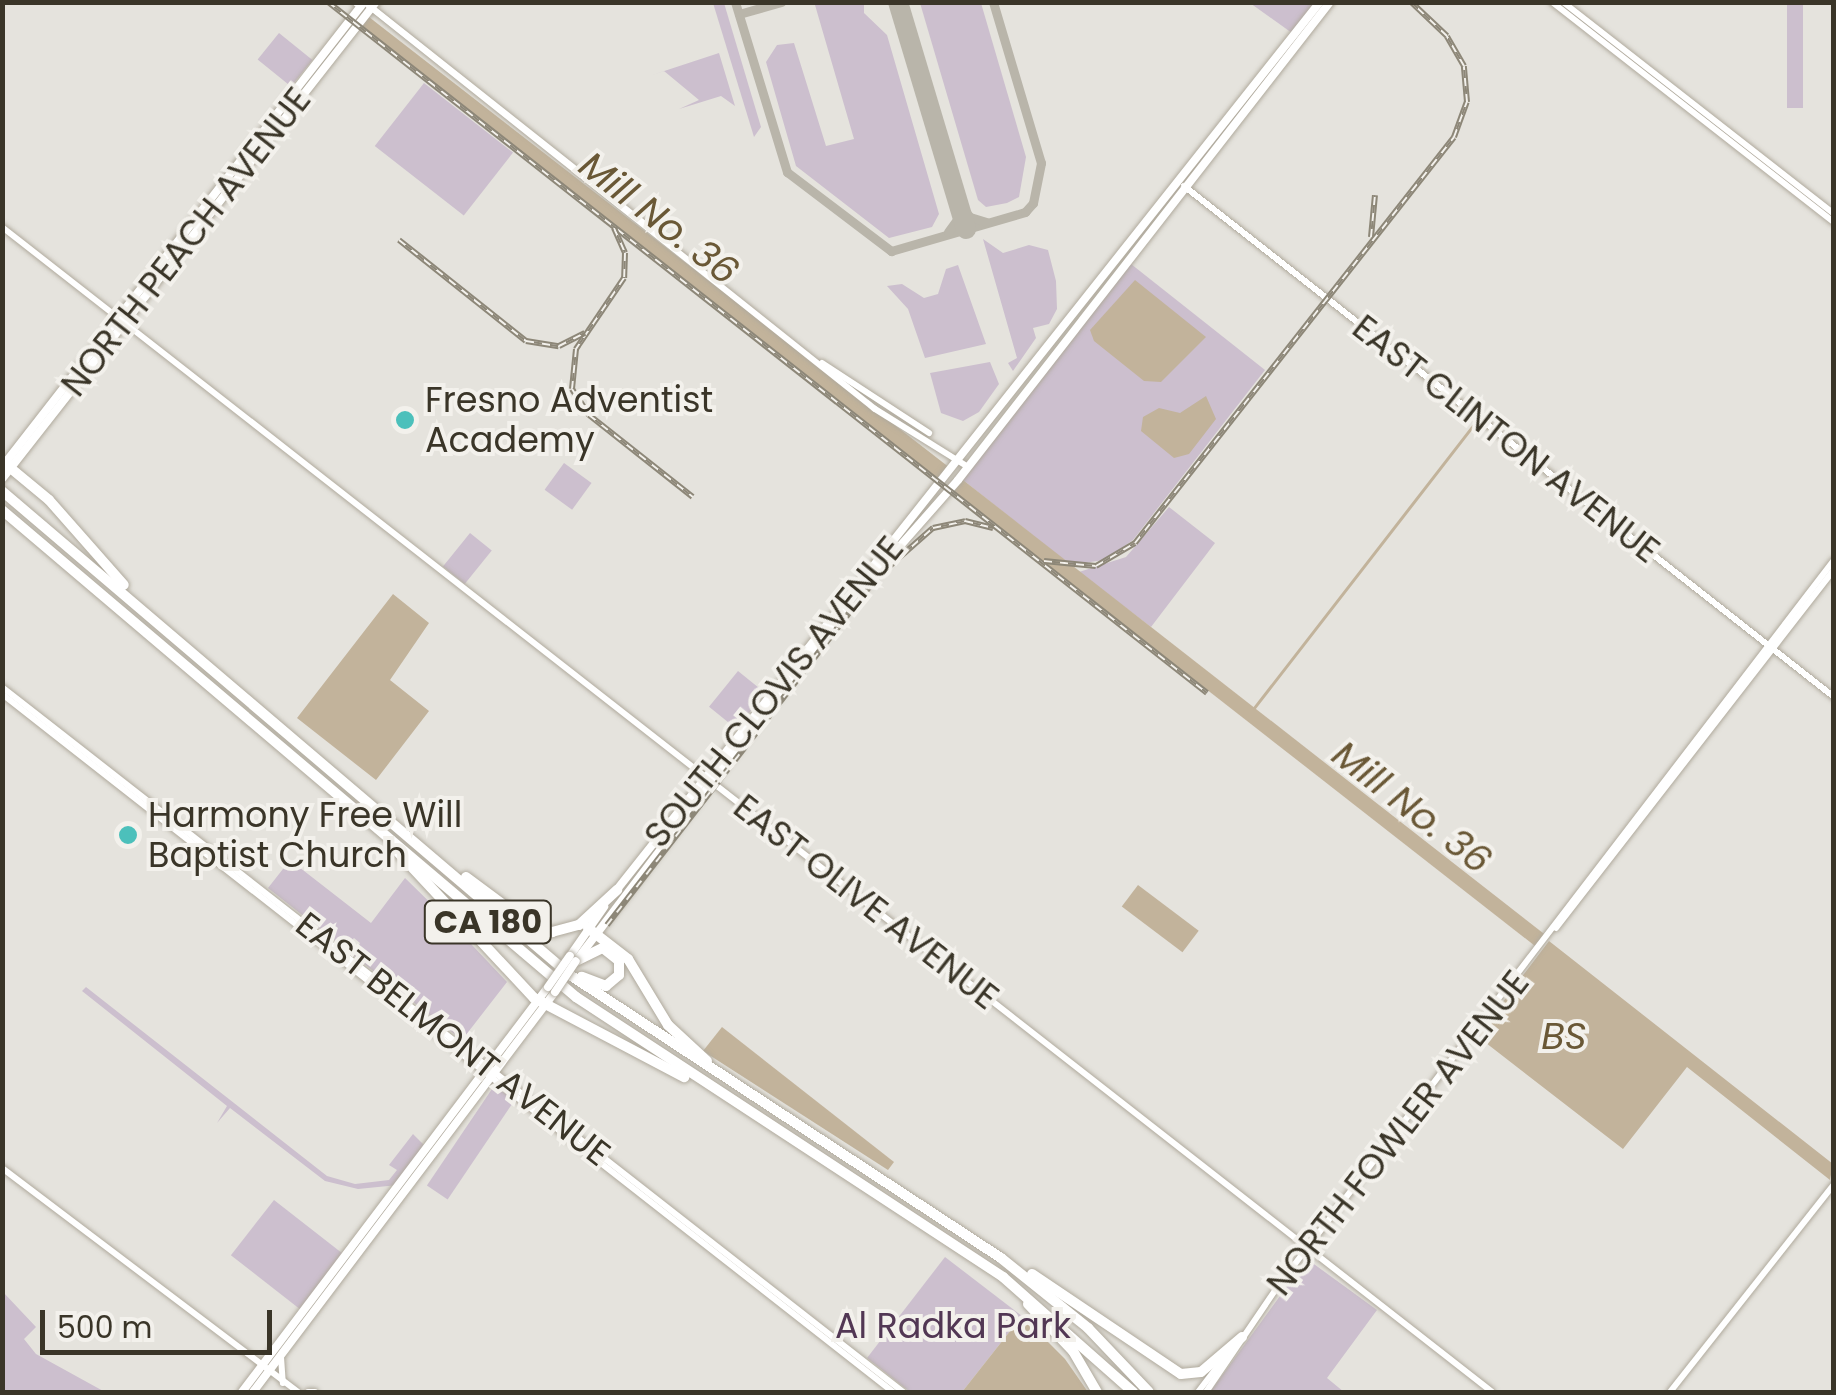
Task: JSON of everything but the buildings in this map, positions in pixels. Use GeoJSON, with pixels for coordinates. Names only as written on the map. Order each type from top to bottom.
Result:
{"type":"FeatureCollection","features":[{"type":"Feature","properties":{"kind":"highway"},"geometry":{"type":"LineString","coordinates":[[5,465],[174,636]]}},
{"type":"Feature","properties":{"kind":"highway","name":"CA 180"},"geometry":{"type":"LineString","coordinates":[[2,491],[604,1001],[1033,1281],[1152,1392]]}},
{"type":"Feature","properties":{"kind":"highway","name":"CA 180"},"geometry":{"type":"LineString","coordinates":[[2,512],[335,789],[576,997],[986,1266],[1076,1336],[1133,1392]]}},
{"type":"Feature","properties":{"kind":"highway"},"geometry":{"type":"LineString","coordinates":[[335,789],[542,1003],[756,1117]]}},
{"type":"Feature","properties":{"kind":"highway"},"geometry":{"type":"LineString","coordinates":[[386,815],[538,929],[575,928],[617,890]]}},
{"type":"Feature","properties":{"kind":"highway"},"geometry":{"type":"LineString","coordinates":[[498,913],[592,984],[606,986],[620,971],[616,955],[607,948],[573,959]]}},
{"type":"Feature","properties":{"kind":"highway"},"geometry":{"type":"LineString","coordinates":[[591,930],[632,964],[681,1039],[763,1104]]}},
{"type":"Feature","properties":{"kind":"highway"},"geometry":{"type":"LineString","coordinates":[[963,1233],[1181,1374],[1201,1372],[1242,1337]]}},
{"type":"Feature","properties":{"kind":"highway"},"geometry":{"type":"LineString","coordinates":[[986,1266],[1060,1334],[1097,1392]]}},
{"type":"Feature","properties":{"kind":"main road","name":"SOUTH CLOVIS AVENUE"},"geometry":{"type":"LineString","coordinates":[[591,930],[838,604],[951,481],[1320,2]]}},
{"type":"Feature","properties":{"kind":"main road","name":"SOUTH CLOVIS AVENUE"},"geometry":{"type":"LineString","coordinates":[[1182,184],[1330,2]]}},
{"type":"Feature","properties":{"kind":"main road"},"geometry":{"type":"LineString","coordinates":[[1552,2],[1834,222]]}},
{"type":"Feature","properties":{"kind":"main road"},"geometry":{"type":"LineString","coordinates":[[1563,2],[1834,214]]}},
{"type":"Feature","properties":{"kind":"main road"},"geometry":{"type":"LineString","coordinates":[[363,8],[517,130],[591,180],[609,198],[897,416],[966,462]]}},
{"type":"Feature","properties":{"kind":"main road"},"geometry":{"type":"LineString","coordinates":[[363,8],[861,399],[966,462]]}},
{"type":"Feature","properties":{"kind":"main road","name":"NORTH PEACH AVENUE"},"geometry":{"type":"LineString","coordinates":[[5,465],[35,437],[52,406],[181,250],[240,174],[277,114],[363,8]]}},
{"type":"Feature","properties":{"kind":"main road","name":"NORTH PEACH AVENUE"},"geometry":{"type":"LineString","coordinates":[[3,479],[5,465],[44,421],[363,8]]}},
{"type":"Feature","properties":{"kind":"main road","name":"EAST CLINTON AVENUE"},"geometry":{"type":"LineString","coordinates":[[1182,184],[1834,697]]}},
{"type":"Feature","properties":{"kind":"main road"},"geometry":{"type":"LineString","coordinates":[[181,250],[198,218]]}},
{"type":"Feature","properties":{"kind":"main road","name":"EAST OLIVE AVENUE"},"geometry":{"type":"LineString","coordinates":[[2,227],[708,778],[1305,1251],[1492,1392]]}},
{"type":"Feature","properties":{"kind":"main road"},"geometry":{"type":"LineString","coordinates":[[861,399],[897,416]]}},
{"type":"Feature","properties":{"kind":"main road","name":"NORTH FOWLER AVENUE"},"geometry":{"type":"LineString","coordinates":[[1555,929],[1834,565]]}},
{"type":"Feature","properties":{"kind":"main road","name":"NORTH FOWLER AVENUE"},"geometry":{"type":"LineString","coordinates":[[1198,1392],[1602,872],[1834,565]]}},
{"type":"Feature","properties":{"kind":"main road","name":"EAST BELMONT AVENUE"},"geometry":{"type":"LineString","coordinates":[[2,691],[903,1392]]}},
{"type":"Feature","properties":{"kind":"main road","name":"SOUTH CLOVIS AVENUE"},"geometry":{"type":"LineString","coordinates":[[242,1392],[280,1357],[316,1310],[443,1142],[617,890],[708,778]]}},
{"type":"Feature","properties":{"kind":"main road"},"geometry":{"type":"LineString","coordinates":[[1602,872],[1620,842]]}},
{"type":"Feature","properties":{"kind":"main road"},"geometry":{"type":"LineString","coordinates":[[612,907],[637,864]]}},
{"type":"Feature","properties":{"kind":"main road","name":"SOUTH CLOVIS AVENUE"},"geometry":{"type":"LineString","coordinates":[[253,1392],[336,1271],[460,1107],[492,1072]]}},
{"type":"Feature","properties":{"kind":"main road","name":"EAST BELMONT AVENUE"},"geometry":{"type":"LineString","coordinates":[[492,1072],[893,1392]]}},
{"type":"Feature","properties":{"kind":"main road"},"geometry":{"type":"LineString","coordinates":[[443,1142],[460,1107]]}},
{"type":"Feature","properties":{"kind":"main road"},"geometry":{"type":"LineString","coordinates":[[427,1163],[448,1124]]}},
{"type":"Feature","properties":{"kind":"main road"},"geometry":{"type":"LineString","coordinates":[[2,1168],[286,1390],[298,1392]]}},
{"type":"Feature","properties":{"kind":"main road"},"geometry":{"type":"LineString","coordinates":[[1670,1392],[1834,1184]]}},
{"type":"Feature","properties":{"kind":"main road"},"geometry":{"type":"LineString","coordinates":[[316,1310],[336,1271]]}},
{"type":"Feature","properties":{"kind":"main road","name":"NORTH FOWLER AVENUE"},"geometry":{"type":"LineString","coordinates":[[1206,1392],[1242,1337]]}},
{"type":"Feature","properties":{"kind":"main road"},"geometry":{"type":"LineString","coordinates":[[843,1353],[876,1371]]}},
{"type":"Feature","properties":{"kind":"main road"},"geometry":{"type":"LineString","coordinates":[[280,1357],[286,1390]]}},
{"type":"Feature","properties":{"kind":"green space"},"geometry":{"type":"Polygon","coordinates":[[[713,3],[724,3],[761,127],[754,137],[713,3]]]}},
{"type":"Feature","properties":{"kind":"green space"},"geometry":{"type":"Polygon","coordinates":[[[875,3],[864,5],[864,13],[887,35],[939,214],[932,227],[889,238],[796,166],[766,62],[777,45],[794,43],[826,146],[854,139],[815,5],[875,3]]]}},
{"type":"Feature","properties":{"kind":"green space"},"geometry":{"type":"Polygon","coordinates":[[[920,3],[981,3],[1026,157],[1019,197],[1007,203],[986,207],[978,200],[920,3]]]}},
{"type":"Feature","properties":{"kind":"green space"},"geometry":{"type":"Polygon","coordinates":[[[1250,3],[1317,3],[1292,33],[1250,3]]]}},
{"type":"Feature","properties":{"kind":"green space"},"geometry":{"type":"Polygon","coordinates":[[[1787,3],[1803,3],[1803,108],[1787,108],[1787,3]]]}},
{"type":"Feature","properties":{"kind":"green space"},"geometry":{"type":"Polygon","coordinates":[[[279,33],[312,60],[291,86],[258,59],[279,33]]]}},
{"type":"Feature","properties":{"kind":"green space"},"geometry":{"type":"Polygon","coordinates":[[[719,53],[735,106],[721,96],[679,109],[699,100],[664,71],[719,53]]]}},
{"type":"Feature","properties":{"kind":"green space"},"geometry":{"type":"Polygon","coordinates":[[[424,83],[513,153],[464,216],[375,146],[424,83]]]}},
{"type":"Feature","properties":{"kind":"green space"},"geometry":{"type":"Polygon","coordinates":[[[983,239],[1003,253],[1029,245],[1048,250],[1056,281],[1057,309],[1049,324],[1033,328],[1036,338],[1013,371],[1008,363],[1017,358],[983,239]]]}},
{"type":"Feature","properties":{"kind":"green space"},"geometry":{"type":"Polygon","coordinates":[[[1131,264],[1265,370],[1133,540],[1104,560],[1070,565],[963,480],[1131,264]]]}},
{"type":"Feature","properties":{"kind":"green space"},"geometry":{"type":"Polygon","coordinates":[[[958,265],[986,344],[925,358],[908,309],[887,286],[902,284],[924,298],[938,294],[946,269],[958,265]]]}},
{"type":"Feature","properties":{"kind":"green space"},"geometry":{"type":"Polygon","coordinates":[[[990,362],[999,384],[979,412],[963,421],[941,413],[930,373],[990,362]]]}},
{"type":"Feature","properties":{"kind":"green space"},"geometry":{"type":"Polygon","coordinates":[[[564,463],[592,483],[572,510],[545,490],[564,463]]]}},
{"type":"Feature","properties":{"kind":"green space"},"geometry":{"type":"Polygon","coordinates":[[[1169,507],[1215,543],[1151,627],[1079,572],[1126,557],[1169,507]]]}},
{"type":"Feature","properties":{"kind":"green space"},"geometry":{"type":"Polygon","coordinates":[[[470,533],[492,551],[465,584],[443,566],[470,533]]]}},
{"type":"Feature","properties":{"kind":"green space"},"geometry":{"type":"Polygon","coordinates":[[[738,671],[765,693],[736,729],[709,707],[738,671]]]}},
{"type":"Feature","properties":{"kind":"green space"},"geometry":{"type":"Polygon","coordinates":[[[290,860],[371,923],[405,878],[455,927],[507,982],[462,1040],[354,956],[360,943],[354,938],[344,948],[268,888],[290,860]]]}},
{"type":"Feature","properties":{"kind":"green space"},"geometry":{"type":"Polygon","coordinates":[[[86,987],[327,1176],[355,1184],[389,1180],[397,1170],[389,1165],[413,1134],[426,1147],[398,1185],[358,1189],[325,1181],[230,1108],[217,1123],[227,1106],[82,991],[86,987]]]}},
{"type":"Feature","properties":{"kind":"green space"},"geometry":{"type":"Polygon","coordinates":[[[494,1086],[515,1100],[448,1199],[427,1185],[494,1086]]]}},
{"type":"Feature","properties":{"kind":"green space"},"geometry":{"type":"Polygon","coordinates":[[[274,1200],[344,1255],[301,1310],[231,1255],[274,1200]]]}},
{"type":"Feature","properties":{"kind":"green space","name":"Al Radka Park"},"geometry":{"type":"Polygon","coordinates":[[[945,1257],[1022,1316],[962,1392],[910,1392],[867,1358],[945,1257]]]}},
{"type":"Feature","properties":{"kind":"green space"},"geometry":{"type":"Polygon","coordinates":[[[1307,1259],[1377,1310],[1327,1378],[1344,1392],[1210,1392],[1307,1259]]]}},
{"type":"Feature","properties":{"kind":"green space"},"geometry":{"type":"Polygon","coordinates":[[[3,1292],[36,1327],[24,1339],[36,1354],[105,1392],[3,1392],[3,1292]]]}},
{"type":"Feature","properties":{"kind":"water"},"geometry":{"type":"Polygon","coordinates":[[[369,17],[950,468],[940,481],[360,26],[369,17]]]}},
{"type":"Feature","properties":{"kind":"water"},"geometry":{"type":"Polygon","coordinates":[[[1135,280],[1206,337],[1161,382],[1144,381],[1094,341],[1090,330],[1135,280]]]}},
{"type":"Feature","properties":{"kind":"water"},"geometry":{"type":"Polygon","coordinates":[[[1206,396],[1216,419],[1189,454],[1174,458],[1141,431],[1143,417],[1159,408],[1180,413],[1206,396]]]}},
{"type":"Feature","properties":{"kind":"water"},"geometry":{"type":"Polygon","coordinates":[[[963,480],[1545,934],[1535,946],[954,492],[963,480]]]}},
{"type":"Feature","properties":{"kind":"water"},"geometry":{"type":"Polygon","coordinates":[[[393,594],[429,623],[390,680],[429,711],[376,780],[297,718],[393,594]]]}},
{"type":"Feature","properties":{"kind":"water"},"geometry":{"type":"Polygon","coordinates":[[[1138,885],[1199,931],[1182,952],[1122,907],[1138,885]]]}},
{"type":"Feature","properties":{"kind":"water","name":"BS"},"geometry":{"type":"Polygon","coordinates":[[[1549,941],[1833,1164],[1830,1180],[1687,1067],[1623,1149],[1477,1036],[1549,941]]]}},
{"type":"Feature","properties":{"kind":"water"},"geometry":{"type":"Polygon","coordinates":[[[722,1027],[894,1162],[888,1170],[703,1051],[722,1027]]]}},
{"type":"Feature","properties":{"kind":"water"},"geometry":{"type":"Polygon","coordinates":[[[1022,1316],[1065,1359],[1088,1392],[962,1392],[1022,1316]]]}},
{"type":"Feature","properties":{"kind":"waterway"},"geometry":{"type":"LineString","coordinates":[[1254,708],[1477,421]]}},
{"type":"Feature","properties":{"kind":"taxiway"},"geometry":{"type":"LineString","coordinates":[[735,2],[787,172],[891,251],[1025,212],[1033,203],[1041,163],[993,2]]}},
{"type":"Feature","properties":{"kind":"taxiway"},"geometry":{"type":"LineString","coordinates":[[739,14],[781,2]]}},
{"type":"Feature","properties":{"kind":"taxiway"},"geometry":{"type":"LineString","coordinates":[[948,232],[958,218],[956,197]]}},
{"type":"Feature","properties":{"kind":"taxiway"},"geometry":{"type":"LineString","coordinates":[[959,204],[970,217],[986,222]]}},
{"type":"Feature","properties":{"kind":"runway"},"geometry":{"type":"LineString","coordinates":[[898,2],[966,229]]}},
{"type":"Feature","properties":{"kind":"railway"},"geometry":{"type":"LineString","coordinates":[[328,2],[1207,693]]}},
{"type":"Feature","properties":{"kind":"railway"},"geometry":{"type":"LineString","coordinates":[[1044,561],[1096,566],[1135,543],[1454,137],[1467,102],[1464,66],[1447,36],[1411,2]]}},
{"type":"Feature","properties":{"kind":"railway"},"geometry":{"type":"LineString","coordinates":[[1371,237],[1375,195]]}},
{"type":"Feature","properties":{"kind":"railway"},"geometry":{"type":"LineString","coordinates":[[614,228],[625,253],[624,278],[576,349],[572,389],[589,415],[693,497]]}},
{"type":"Feature","properties":{"kind":"railway"},"geometry":{"type":"LineString","coordinates":[[399,240],[526,341],[559,346],[585,333]]}},
{"type":"Feature","properties":{"kind":"railway"},"geometry":{"type":"LineString","coordinates":[[607,925],[876,578],[933,528],[965,521],[993,528]]}},
{"type":"Feature","properties":{"kind":"place","name":"Fresno Adventist Academy"},"geometry":{"type":"Point","coordinates":[405,420]}},
{"type":"Feature","properties":{"kind":"place","name":"Harmony Free Will Baptist Church"},"geometry":{"type":"Point","coordinates":[128,835]}},
{"type":"Feature","properties":{"kind":"water label","name":"Mill No. 36"},"geometry":{"type":"Point","coordinates":[659,218]}},
{"type":"Feature","properties":{"kind":"water label","name":"Mill No. 36"},"geometry":{"type":"Point","coordinates":[1412,807]}}]}
